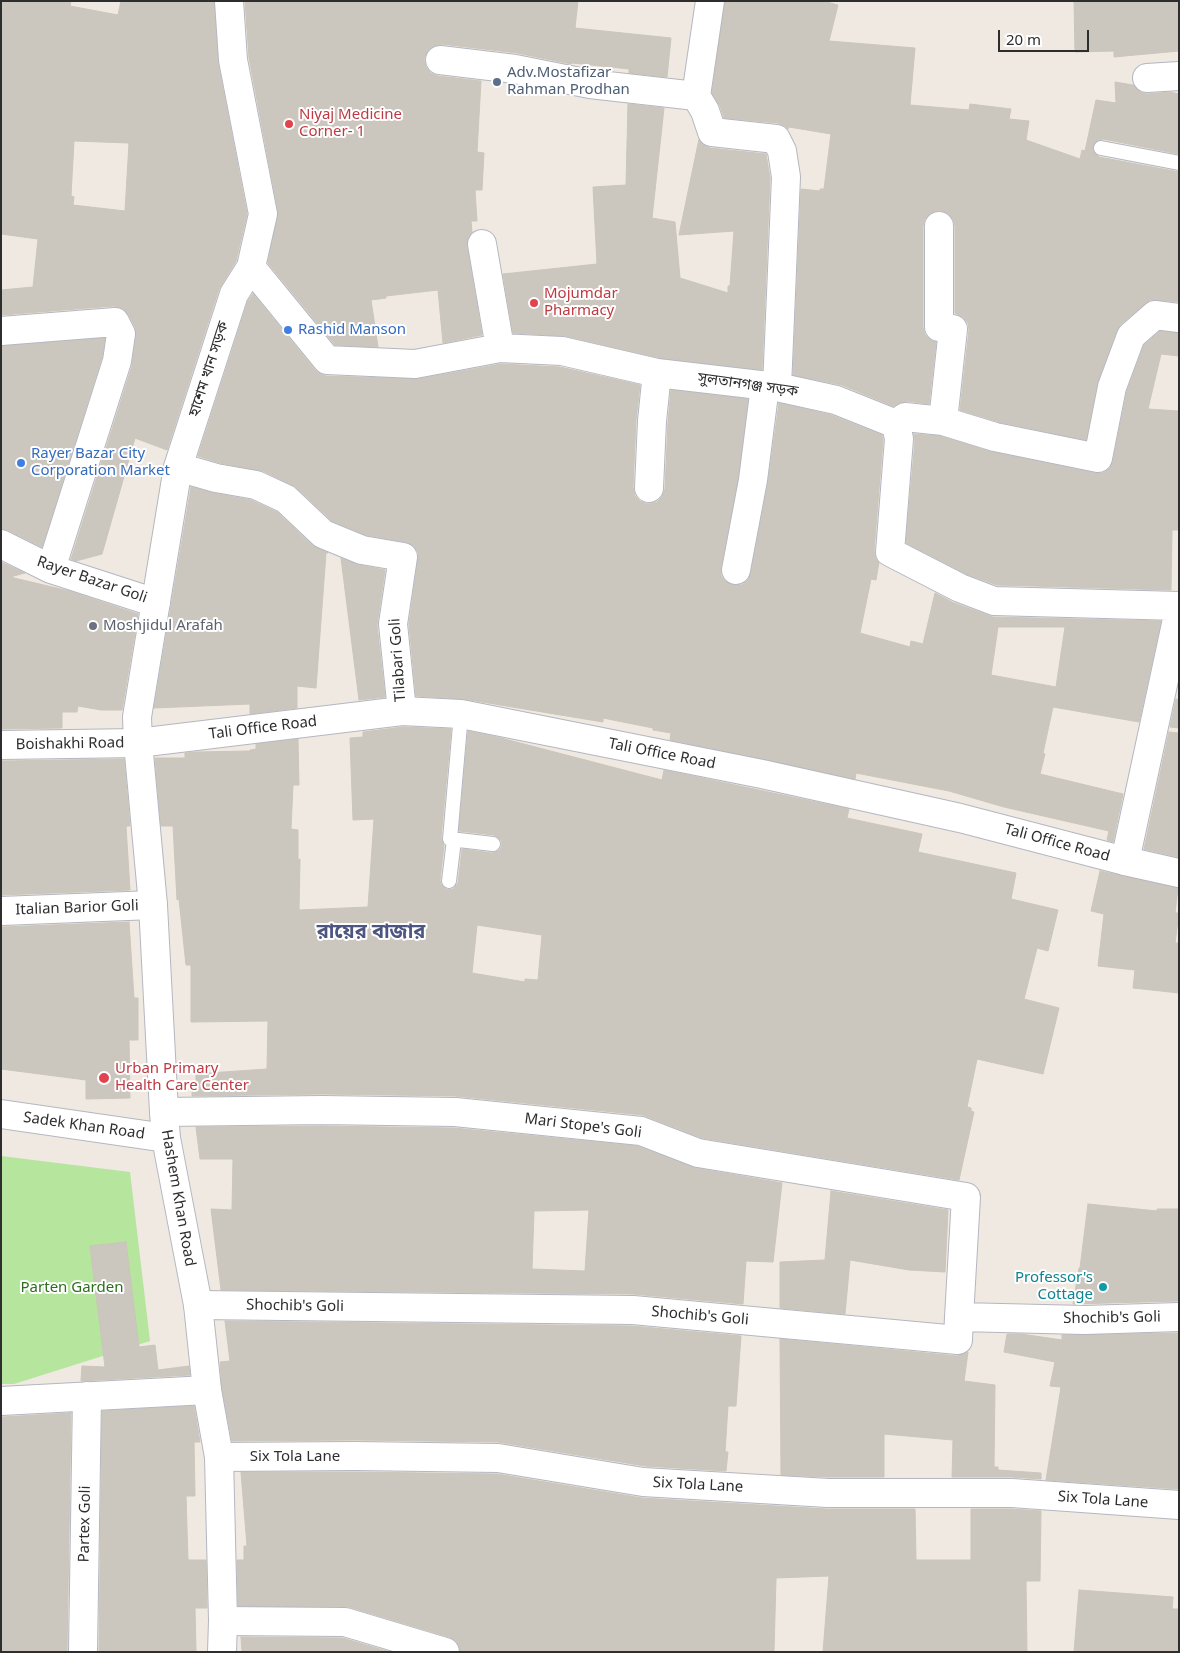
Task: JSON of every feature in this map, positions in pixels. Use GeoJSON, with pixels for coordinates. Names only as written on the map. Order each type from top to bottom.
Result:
{"type":"FeatureCollection","features":[{"type":"Feature","properties":{"kind":"street","name":"হাশেম খান সড়ক"},"geometry":{"type":"LineString","coordinates":[[138,743],[137,717],[178,467],[234,294],[251,267],[263,214],[233,60],[229,1]]}},
{"type":"Feature","properties":{"kind":"street"},"geometry":{"type":"LineString","coordinates":[[710,1],[696,96],[705,111],[712,132],[776,139],[782,150],[786,177],[771,386],[736,570]]}},
{"type":"Feature","properties":{"kind":"street"},"geometry":{"type":"LineString","coordinates":[[440,60],[516,70],[590,84],[696,96]]}},
{"type":"Feature","properties":{"kind":"street"},"geometry":{"type":"LineString","coordinates":[[1147,78],[1179,76]]}},
{"type":"Feature","properties":{"kind":"street"},"geometry":{"type":"LineString","coordinates":[[939,226],[939,326],[953,329],[943,421]]}},
{"type":"Feature","properties":{"kind":"street"},"geometry":{"type":"LineString","coordinates":[[482,244],[500,348]]}},
{"type":"Feature","properties":{"kind":"street","name":"সুলতানগঞ্জ সড়ক"},"geometry":{"type":"LineString","coordinates":[[251,267],[327,360],[415,364],[500,348],[562,350],[658,373],[771,386],[836,400],[896,424]]}},
{"type":"Feature","properties":{"kind":"street"},"geometry":{"type":"LineString","coordinates":[[1125,861],[1179,608],[994,601],[960,588],[890,552],[899,439],[896,424],[905,417],[943,421],[996,437],[1098,458],[1112,387],[1131,336],[1154,315],[1179,318]]}},
{"type":"Feature","properties":{"kind":"street"},"geometry":{"type":"LineString","coordinates":[[1,331],[114,322],[120,334],[117,361],[51,569]]}},
{"type":"Feature","properties":{"kind":"street"},"geometry":{"type":"LineString","coordinates":[[649,488],[652,421],[658,373]]}},
{"type":"Feature","properties":{"kind":"street","name":"Tilabari Goli"},"geometry":{"type":"LineString","coordinates":[[178,467],[216,478],[256,485],[286,499],[322,534],[362,550],[403,557],[393,624],[402,711]]}},
{"type":"Feature","properties":{"kind":"street","name":"Rayer Bazar Goli"},"geometry":{"type":"LineString","coordinates":[[1,544],[51,569],[156,603]]}},
{"type":"Feature","properties":{"kind":"street","name":"Tali Office Road"},"geometry":{"type":"LineString","coordinates":[[138,743],[402,711],[460,714],[762,774],[960,818],[1125,861],[1179,873]]}},
{"type":"Feature","properties":{"kind":"street","name":"Boishakhi Road"},"geometry":{"type":"LineString","coordinates":[[1,745],[138,743]]}},
{"type":"Feature","properties":{"kind":"street","name":"Hashem Khan Road"},"geometry":{"type":"LineString","coordinates":[[138,743],[153,905],[165,1125],[198,1305],[218,1457],[223,1621],[222,1652]]}},
{"type":"Feature","properties":{"kind":"street","name":"Italian Barior Goli"},"geometry":{"type":"LineString","coordinates":[[1,911],[153,905]]}},
{"type":"Feature","properties":{"kind":"street","name":"Mari Stope's Goli"},"geometry":{"type":"LineString","coordinates":[[165,1125],[322,1110],[456,1112],[640,1130],[698,1153],[966,1197],[959,1317]]}},
{"type":"Feature","properties":{"kind":"street","name":"Sadek Khan Road"},"geometry":{"type":"LineString","coordinates":[[1,1114],[165,1125]]}},
{"type":"Feature","properties":{"kind":"street","name":"Shochib's Goli"},"geometry":{"type":"LineString","coordinates":[[198,1305],[633,1310],[958,1340],[959,1317],[1085,1320],[1179,1317]]}},
{"type":"Feature","properties":{"kind":"street"},"geometry":{"type":"LineString","coordinates":[[1,1401],[208,1390]]}},
{"type":"Feature","properties":{"kind":"street","name":"Partex Goli"},"geometry":{"type":"LineString","coordinates":[[83,1652],[87,1396]]}},
{"type":"Feature","properties":{"kind":"street","name":"Six Tola Lane"},"geometry":{"type":"LineString","coordinates":[[218,1457],[498,1458],[643,1482],[828,1493],[1012,1493],[1179,1505]]}},
{"type":"Feature","properties":{"kind":"street"},"geometry":{"type":"LineString","coordinates":[[223,1621],[345,1622],[445,1652]]}},
{"type":"Feature","properties":{"kind":"lane"},"geometry":{"type":"LineString","coordinates":[[1101,148],[1179,163]]}},
{"type":"Feature","properties":{"kind":"lane"},"geometry":{"type":"LineString","coordinates":[[460,714],[450,839],[492,844]]}},
{"type":"Feature","properties":{"kind":"lane"},"geometry":{"type":"LineString","coordinates":[[448,881],[454,840]]}},
{"type":"Feature","properties":{"kind":"green space","name":"Parten Garden"},"geometry":{"type":"Polygon","coordinates":[[[1,1156],[130,1172],[150,1341],[14,1384],[1,1384],[1,1156]]]}},
{"type":"Feature","properties":{"kind":"building"},"geometry":{"type":"Polygon","coordinates":[[[1,1],[71,1],[70,6],[118,15],[121,1],[214,1],[218,63],[247,214],[236,261],[219,289],[167,450],[135,438],[102,554],[76,561],[71,559],[132,366],[136,336],[135,327],[129,315],[123,309],[114,306],[1,315],[1,290],[33,287],[38,239],[1,234],[1,1]],[[74,141],[71,196],[74,197],[73,205],[125,211],[129,143],[74,141]]]}},
{"type":"Feature","properties":{"kind":"building"},"geometry":{"type":"Polygon","coordinates":[[[245,1],[578,1],[575,28],[671,38],[667,77],[629,73],[629,69],[571,64],[517,53],[442,44],[428,50],[424,59],[426,67],[431,73],[438,76],[481,81],[477,152],[484,153],[482,190],[475,190],[477,221],[471,221],[472,232],[468,238],[467,246],[482,335],[443,343],[438,290],[386,296],[386,298],[371,300],[378,347],[335,345],[268,263],[278,211],[249,58],[245,1]]]}},
{"type":"Feature","properties":{"kind":"building"},"geometry":{"type":"Polygon","coordinates":[[[725,1],[823,1],[838,5],[829,41],[915,48],[910,105],[969,110],[970,104],[1011,109],[1009,119],[1029,121],[1026,140],[1080,159],[1082,150],[1085,151],[1096,100],[1116,103],[1115,82],[1133,85],[1140,92],[1147,94],[1170,92],[1179,94],[1179,154],[1103,139],[1098,140],[1093,146],[1093,151],[1099,157],[1179,172],[1179,302],[1150,300],[1121,324],[1097,384],[1086,440],[999,422],[960,410],[969,330],[968,323],[963,317],[955,313],[955,226],[953,219],[947,213],[939,210],[931,213],[925,219],[923,226],[923,327],[925,335],[936,342],[929,404],[907,401],[893,406],[842,385],[793,375],[801,189],[820,191],[820,189],[824,189],[831,134],[789,127],[788,129],[778,123],[724,118],[720,106],[712,93],[725,1]]]}},
{"type":"Feature","properties":{"kind":"building"},"geometry":{"type":"Polygon","coordinates":[[[1074,1],[1179,1],[1179,51],[1114,57],[1114,51],[1075,52],[1074,1]]]}},
{"type":"Feature","properties":{"kind":"building"},"geometry":{"type":"Polygon","coordinates":[[[628,104],[664,108],[652,218],[675,222],[680,278],[728,293],[728,286],[730,286],[734,231],[679,235],[699,139],[710,148],[766,154],[770,178],[762,370],[660,358],[565,336],[513,333],[503,274],[597,264],[593,187],[626,185],[628,104]]]}},
{"type":"Feature","properties":{"kind":"building"},"geometry":{"type":"Polygon","coordinates":[[[253,294],[315,370],[326,376],[418,379],[501,364],[560,367],[640,385],[636,420],[633,487],[635,496],[640,501],[648,504],[657,502],[662,497],[665,489],[671,390],[748,399],[738,478],[721,567],[721,576],[725,581],[733,585],[742,585],[748,580],[751,573],[768,483],[779,403],[831,415],[882,435],[874,551],[879,562],[876,580],[871,579],[860,633],[910,647],[911,641],[923,644],[935,593],[954,603],[993,617],[1161,621],[1139,722],[1053,707],[1043,753],[1045,754],[1040,774],[1123,794],[1113,842],[1107,840],[1109,831],[1004,807],[949,791],[856,773],[855,779],[670,740],[671,733],[653,730],[653,728],[603,718],[603,722],[464,699],[416,696],[409,624],[418,559],[418,552],[413,545],[366,535],[332,521],[296,487],[263,471],[220,463],[198,456],[248,301],[253,294]],[[998,627],[991,675],[1056,687],[1065,627],[998,627]]]}},
{"type":"Feature","properties":{"kind":"building"},"geometry":{"type":"Polygon","coordinates":[[[1160,331],[1179,333],[1179,356],[1161,354],[1148,409],[1179,411],[1179,530],[1172,530],[1171,590],[997,585],[966,574],[906,543],[914,434],[940,436],[992,452],[1103,473],[1110,468],[1113,461],[1127,391],[1144,345],[1160,331]]]}},
{"type":"Feature","properties":{"kind":"building"},"geometry":{"type":"Polygon","coordinates":[[[105,338],[102,357],[42,547],[8,530],[1,529],[1,346],[105,338]]]}},
{"type":"Feature","properties":{"kind":"building"},"geometry":{"type":"Polygon","coordinates":[[[191,487],[251,500],[277,512],[312,545],[328,553],[326,553],[316,688],[297,686],[297,708],[250,714],[250,704],[154,708],[191,487]]]}},
{"type":"Feature","properties":{"kind":"building"},"geometry":{"type":"Polygon","coordinates":[[[341,558],[359,565],[385,570],[377,625],[385,697],[359,700],[341,558]]]}},
{"type":"Feature","properties":{"kind":"building"},"geometry":{"type":"Polygon","coordinates":[[[1,562],[25,573],[10,577],[69,591],[138,614],[122,710],[101,710],[78,706],[77,712],[62,712],[62,728],[1,729],[1,562]]]}},
{"type":"Feature","properties":{"kind":"building"},"geometry":{"type":"Polygon","coordinates":[[[1176,699],[1179,700],[1179,728],[1170,727],[1176,699]]]}},
{"type":"Feature","properties":{"kind":"building"},"geometry":{"type":"Polygon","coordinates":[[[403,727],[451,729],[441,838],[444,846],[440,880],[441,885],[447,890],[453,889],[458,883],[462,849],[492,853],[500,850],[502,845],[501,840],[494,835],[459,831],[468,731],[662,780],[664,770],[849,809],[847,818],[922,834],[918,852],[1016,873],[1011,899],[1058,910],[1048,951],[1037,948],[1024,999],[1059,1008],[1043,1074],[977,1059],[967,1107],[971,1108],[971,1111],[974,1112],[959,1180],[702,1138],[643,1115],[455,1096],[322,1094],[192,1096],[192,1091],[196,1091],[196,1075],[267,1069],[268,1021],[191,1022],[191,965],[186,965],[179,899],[177,900],[173,826],[161,826],[155,758],[185,758],[185,753],[196,752],[250,751],[256,749],[256,744],[298,739],[299,785],[293,785],[291,829],[298,830],[298,860],[300,859],[299,910],[368,907],[374,819],[353,820],[350,738],[363,737],[363,732],[403,727]],[[477,925],[472,973],[525,982],[525,979],[538,980],[542,935],[477,925]]]}},
{"type":"Feature","properties":{"kind":"building"},"geometry":{"type":"Polygon","coordinates":[[[1169,732],[1179,733],[1179,857],[1144,849],[1169,732]]]}},
{"type":"Feature","properties":{"kind":"building"},"geometry":{"type":"Polygon","coordinates":[[[124,759],[130,826],[126,826],[130,890],[1,895],[1,761],[124,759]]]}},
{"type":"Feature","properties":{"kind":"building"},"geometry":{"type":"Polygon","coordinates":[[[1100,871],[1178,888],[1175,913],[1179,913],[1175,943],[1179,943],[1179,993],[1133,988],[1135,970],[1098,966],[1104,914],[1091,911],[1100,871]]]}},
{"type":"Feature","properties":{"kind":"building"},"geometry":{"type":"Polygon","coordinates":[[[129,922],[134,998],[138,998],[138,1040],[129,1040],[130,1098],[86,1099],[86,1080],[1,1069],[1,927],[129,922]]]}},
{"type":"Feature","properties":{"kind":"building"},"geometry":{"type":"Polygon","coordinates":[[[196,1127],[454,1128],[637,1146],[695,1168],[782,1183],[773,1262],[746,1261],[743,1304],[633,1294],[221,1290],[211,1209],[232,1210],[233,1159],[200,1159],[196,1127]],[[589,1210],[534,1211],[532,1269],[585,1271],[589,1210]]]}},
{"type":"Feature","properties":{"kind":"building"},"geometry":{"type":"Polygon","coordinates":[[[831,1191],[948,1210],[945,1272],[909,1270],[850,1260],[845,1314],[780,1308],[780,1262],[825,1260],[831,1191]]]}},
{"type":"Feature","properties":{"kind":"building"},"geometry":{"type":"Polygon","coordinates":[[[1088,1204],[1157,1211],[1157,1209],[1179,1209],[1179,1301],[1073,1304],[1080,1268],[1088,1204]]]}},
{"type":"Feature","properties":{"kind":"building"},"geometry":{"type":"Polygon","coordinates":[[[126,1242],[139,1347],[155,1345],[158,1370],[189,1366],[190,1375],[81,1381],[82,1366],[105,1367],[90,1246],[126,1242]]]}},
{"type":"Feature","properties":{"kind":"building"},"geometry":{"type":"Polygon","coordinates":[[[225,1321],[632,1326],[741,1336],[736,1406],[728,1406],[725,1452],[728,1452],[726,1471],[645,1466],[498,1442],[232,1441],[222,1388],[220,1362],[230,1361],[225,1321]]]}},
{"type":"Feature","properties":{"kind":"building"},"geometry":{"type":"Polygon","coordinates":[[[1179,1333],[1179,1489],[1046,1480],[1061,1387],[1050,1386],[1055,1362],[1004,1352],[1007,1334],[1021,1334],[1062,1340],[1062,1335],[1179,1333]]]}},
{"type":"Feature","properties":{"kind":"building"},"geometry":{"type":"Polygon","coordinates":[[[780,1339],[957,1356],[968,1352],[964,1381],[995,1385],[994,1467],[998,1467],[998,1470],[1041,1473],[1041,1479],[952,1477],[953,1440],[884,1434],[884,1477],[781,1475],[780,1339]]]}},
{"type":"Feature","properties":{"kind":"building"},"geometry":{"type":"Polygon","coordinates":[[[194,1406],[200,1442],[194,1442],[195,1496],[186,1496],[188,1560],[206,1560],[207,1608],[195,1608],[196,1652],[99,1652],[102,1411],[194,1406]]]}},
{"type":"Feature","properties":{"kind":"building"},"geometry":{"type":"Polygon","coordinates":[[[71,1413],[67,1652],[1,1652],[1,1417],[71,1413]]]}},
{"type":"Feature","properties":{"kind":"building"},"geometry":{"type":"Polygon","coordinates":[[[241,1472],[497,1474],[642,1498],[827,1509],[915,1509],[916,1560],[971,1560],[971,1509],[1041,1511],[1040,1581],[1026,1581],[1027,1652],[823,1652],[829,1576],[776,1578],[774,1652],[460,1652],[457,1642],[449,1637],[349,1607],[238,1606],[237,1560],[244,1560],[244,1546],[247,1546],[241,1472]]]}},
{"type":"Feature","properties":{"kind":"building"},"geometry":{"type":"Polygon","coordinates":[[[1079,1590],[1173,1597],[1172,1609],[1179,1609],[1179,1652],[1074,1652],[1079,1590]]]}},
{"type":"Feature","properties":{"kind":"building"},"geometry":{"type":"Polygon","coordinates":[[[241,1637],[343,1638],[390,1652],[242,1652],[241,1637]]]}},
{"type":"Feature","properties":{"kind":"place","name":"Adv.Mostafizar Rahman Prodhan"},"geometry":{"type":"Point","coordinates":[497,82]}},
{"type":"Feature","properties":{"kind":"place","name":"Niyaj Medicine Corner- 1"},"geometry":{"type":"Point","coordinates":[289,124]}},
{"type":"Feature","properties":{"kind":"place","name":"Mojumdar Pharmacy"},"geometry":{"type":"Point","coordinates":[534,303]}},
{"type":"Feature","properties":{"kind":"place","name":"Rashid Manson"},"geometry":{"type":"Point","coordinates":[288,330]}},
{"type":"Feature","properties":{"kind":"place","name":"Rayer Bazar City Corporation Market"},"geometry":{"type":"Point","coordinates":[21,463]}},
{"type":"Feature","properties":{"kind":"place","name":"Moshjidul Arafah"},"geometry":{"type":"Point","coordinates":[93,626]}},
{"type":"Feature","properties":{"kind":"place","name":"Urban Primary Health Care Center"},"geometry":{"type":"Point","coordinates":[104,1078]}},
{"type":"Feature","properties":{"kind":"place","name":"Professor's Cottage"},"geometry":{"type":"Point","coordinates":[1103,1287]}},
{"type":"Feature","properties":{"kind":"district","name":"রায়ের বাজার"},"geometry":{"type":"Point","coordinates":[371,932]}}]}
